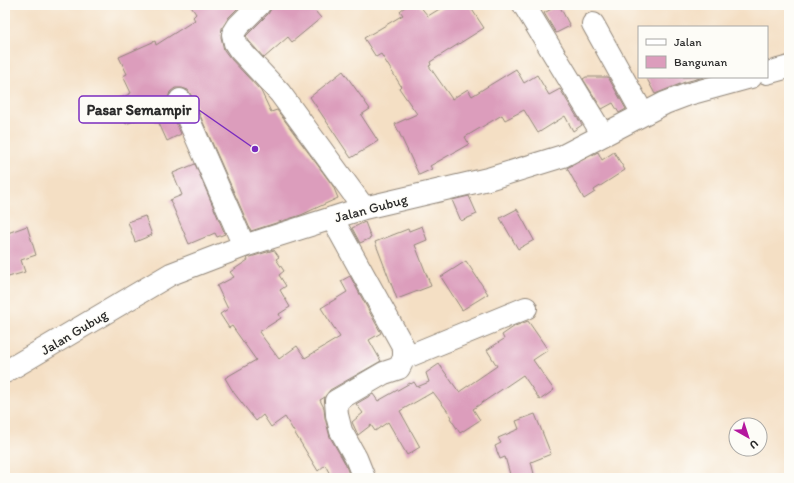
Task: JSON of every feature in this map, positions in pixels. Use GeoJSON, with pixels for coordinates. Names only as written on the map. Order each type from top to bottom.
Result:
{"type":"FeatureCollection","features":[{"type":"Feature","properties":{"kind":"street"},"geometry":{"type":"LineString","coordinates":[[259,5],[238,26],[233,34],[235,43],[280,93],[364,208]]}},
{"type":"Feature","properties":{"kind":"street"},"geometry":{"type":"LineString","coordinates":[[524,5],[603,135]]}},
{"type":"Feature","properties":{"kind":"street"},"geometry":{"type":"LineString","coordinates":[[593,24],[643,114]]}},
{"type":"Feature","properties":{"kind":"street"},"geometry":{"type":"LineString","coordinates":[[768,73],[789,67]]}},
{"type":"Feature","properties":{"kind":"street","name":"Jalan Gubug"},"geometry":{"type":"LineString","coordinates":[[5,372],[171,274],[244,246],[364,208],[488,179],[563,156],[665,102],[747,78]]}},
{"type":"Feature","properties":{"kind":"street"},"geometry":{"type":"LineString","coordinates":[[180,100],[244,246]]}},
{"type":"Feature","properties":{"kind":"street"},"geometry":{"type":"LineString","coordinates":[[332,218],[404,348],[404,358],[399,368],[384,373],[336,401],[337,415],[341,431],[356,458],[364,478]]}},
{"type":"Feature","properties":{"kind":"street"},"geometry":{"type":"LineString","coordinates":[[404,358],[526,308]]}},
{"type":"Feature","properties":{"kind":"building"},"geometry":{"type":"Polygon","coordinates":[[[190,5],[241,5],[229,17],[222,28],[221,37],[224,50],[261,91],[271,112],[277,110],[333,186],[338,198],[301,215],[251,231],[188,90],[175,88],[170,92],[168,98],[169,105],[181,134],[167,141],[158,121],[155,122],[151,114],[126,124],[116,101],[131,93],[123,76],[127,74],[119,57],[155,41],[156,45],[195,20],[193,17],[196,14],[190,5]]]}},
{"type":"Feature","properties":{"kind":"building"},"geometry":{"type":"Polygon","coordinates":[[[271,5],[310,5],[321,18],[292,42],[288,37],[264,58],[246,36],[268,14],[271,9],[271,5]]]}},
{"type":"Feature","properties":{"kind":"building"},"geometry":{"type":"Polygon","coordinates":[[[407,5],[419,5],[428,16],[446,5],[469,5],[484,28],[430,62],[431,65],[429,66],[452,99],[468,89],[472,96],[516,69],[524,83],[537,75],[549,95],[560,89],[582,125],[573,131],[565,116],[538,133],[524,110],[505,120],[502,115],[465,137],[469,144],[430,166],[432,169],[419,175],[395,124],[417,114],[399,88],[401,86],[381,54],[376,57],[364,38],[403,15],[400,11],[407,5]]]}},
{"type":"Feature","properties":{"kind":"building"},"geometry":{"type":"Polygon","coordinates":[[[559,5],[570,26],[556,33],[544,13],[559,5]]]}},
{"type":"Feature","properties":{"kind":"building"},"geometry":{"type":"Polygon","coordinates":[[[343,71],[370,109],[361,115],[378,141],[351,158],[310,97],[343,71]]]}},
{"type":"Feature","properties":{"kind":"building"},"geometry":{"type":"Polygon","coordinates":[[[586,77],[608,77],[626,109],[619,113],[613,103],[602,109],[583,79],[586,77]]]}},
{"type":"Feature","properties":{"kind":"building"},"geometry":{"type":"Polygon","coordinates":[[[647,78],[700,78],[685,82],[655,94],[647,78]]]}},
{"type":"Feature","properties":{"kind":"building"},"geometry":{"type":"Polygon","coordinates":[[[598,152],[602,160],[614,152],[625,170],[594,190],[595,192],[584,199],[567,168],[598,152]]]}},
{"type":"Feature","properties":{"kind":"building"},"geometry":{"type":"Polygon","coordinates":[[[195,164],[225,234],[217,237],[215,233],[189,244],[170,200],[182,195],[173,173],[195,164]]]}},
{"type":"Feature","properties":{"kind":"building"},"geometry":{"type":"Polygon","coordinates":[[[469,196],[477,214],[461,221],[452,200],[469,196]]]}},
{"type":"Feature","properties":{"kind":"building"},"geometry":{"type":"Polygon","coordinates":[[[517,209],[534,240],[518,249],[500,218],[517,209]]]}},
{"type":"Feature","properties":{"kind":"building"},"geometry":{"type":"Polygon","coordinates":[[[145,216],[152,235],[135,242],[128,222],[145,216]]]}},
{"type":"Feature","properties":{"kind":"building"},"geometry":{"type":"Polygon","coordinates":[[[365,222],[371,238],[360,243],[352,228],[365,222]]]}},
{"type":"Feature","properties":{"kind":"building"},"geometry":{"type":"Polygon","coordinates":[[[27,226],[36,255],[21,260],[25,272],[5,278],[5,234],[27,226]]]}},
{"type":"Feature","properties":{"kind":"building"},"geometry":{"type":"Polygon","coordinates":[[[422,226],[427,240],[415,245],[431,286],[397,299],[375,242],[408,229],[409,231],[422,226]]]}},
{"type":"Feature","properties":{"kind":"building"},"geometry":{"type":"Polygon","coordinates":[[[274,250],[279,257],[276,259],[284,271],[279,275],[286,286],[280,290],[290,307],[279,314],[281,318],[259,332],[279,359],[297,346],[305,358],[340,337],[321,308],[347,292],[341,281],[350,276],[381,333],[369,340],[381,361],[330,390],[325,397],[320,400],[324,408],[330,437],[345,463],[349,474],[341,478],[332,478],[325,465],[318,471],[285,417],[271,427],[263,415],[256,421],[234,393],[225,378],[256,360],[232,326],[229,328],[220,314],[228,309],[217,286],[234,277],[230,272],[248,260],[247,258],[274,250]]]}},
{"type":"Feature","properties":{"kind":"building"},"geometry":{"type":"Polygon","coordinates":[[[466,261],[488,294],[462,310],[441,277],[466,261]]]}},
{"type":"Feature","properties":{"kind":"building"},"geometry":{"type":"Polygon","coordinates":[[[528,321],[548,350],[533,360],[554,390],[540,400],[523,375],[473,409],[480,420],[460,433],[450,418],[452,417],[433,392],[400,411],[420,447],[407,455],[388,422],[375,431],[371,425],[358,435],[352,422],[363,413],[356,404],[373,394],[378,401],[410,383],[411,384],[414,382],[417,387],[429,382],[426,373],[439,364],[459,392],[497,366],[487,350],[504,339],[502,335],[515,326],[528,321]]]}},
{"type":"Feature","properties":{"kind":"building"},"geometry":{"type":"Polygon","coordinates":[[[535,414],[551,454],[531,462],[535,478],[511,478],[505,457],[500,459],[495,446],[501,443],[498,438],[519,429],[516,421],[535,414]]]}},
{"type":"Feature","properties":{"kind":"place","name":"Pasar Semampir"},"geometry":{"type":"Point","coordinates":[255,149]}}]}
